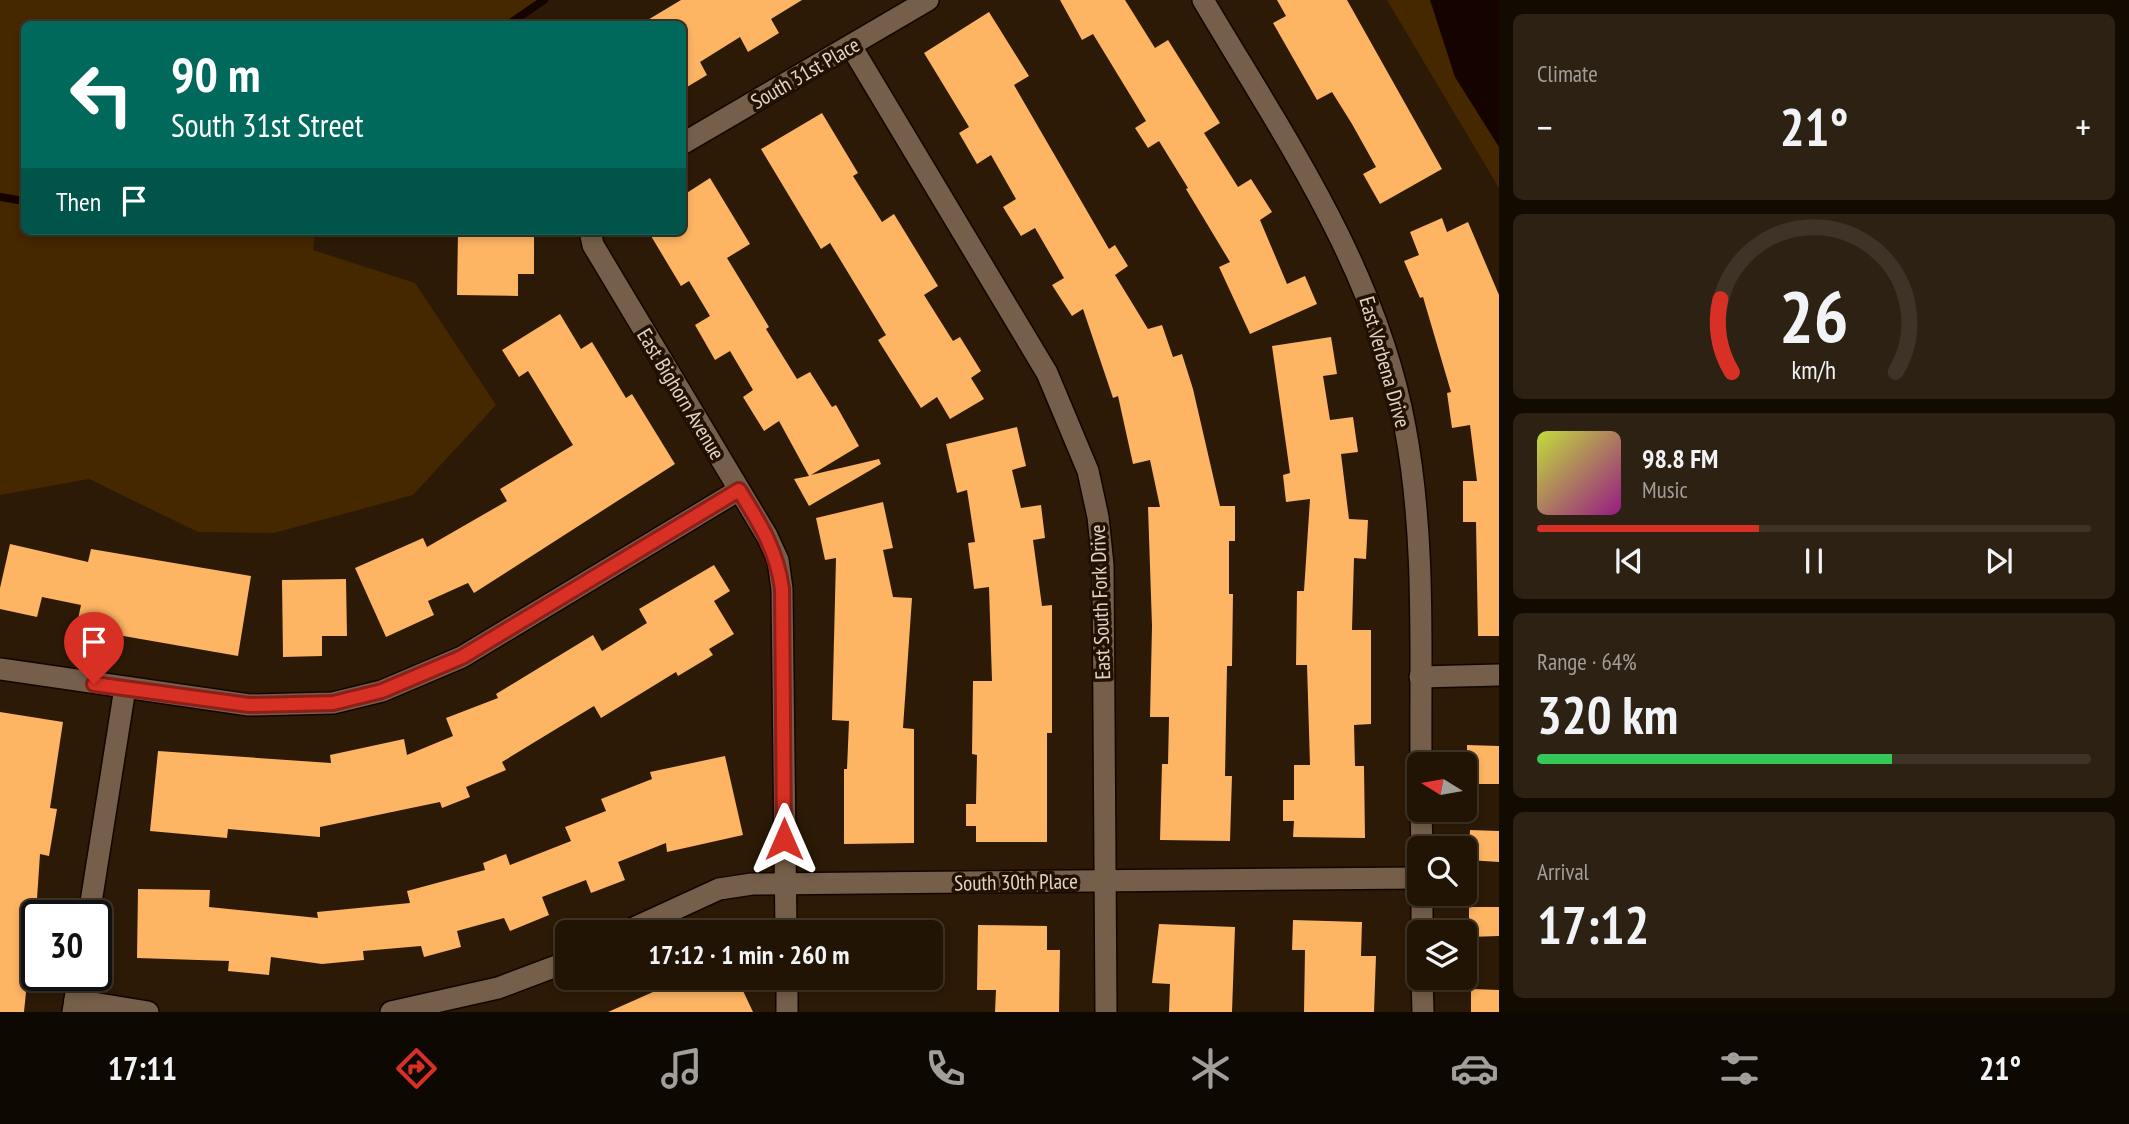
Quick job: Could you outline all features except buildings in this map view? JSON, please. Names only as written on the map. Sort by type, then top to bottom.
[{"type":"street","name":"South 31st Place","points":[[686,142],[928,0]]},
{"type":"street","name":"East Verbena Drive","points":[[1203,0],[1340,232],[1369,300],[1384,348],[1405,426],[1418,527],[1421,752]]},
{"type":"street","name":"East South Fork Drive","points":[[851,46],[1030,342],[1070,423],[1088,471],[1098,517],[1102,565],[1106,1012]]},
{"type":"street","name":"East Bighorn Avenue","points":[[591,235],[593,245],[767,536],[778,561],[782,589],[786,920]]},
{"type":"street","points":[[0,668],[249,705],[333,703],[382,691],[462,657],[739,490]]},
{"type":"street","points":[[1420,677],[1499,675]]},
{"type":"street","points":[[91,900],[125,688]]},
{"type":"street","name":"South 30th Place","points":[[651,920],[719,888],[785,884],[1407,878]]},
{"type":"street","points":[[391,1012],[498,988],[555,967]]},
{"type":"street","points":[[787,990],[787,1012]]},
{"type":"street","points":[[1422,990],[1423,1012]]},
{"type":"street","points":[[74,1006],[148,1012]]},
{"type":"shaded area","points":[[0,0],[549,0],[518,21],[21,21],[21,235],[315,235],[313,250],[415,283],[496,405],[413,495],[274,533],[198,532],[89,479],[0,495]]},
{"type":"shaded area","points":[[1387,0],[1499,0],[1499,188]]},
{"type":"shaded area","points":[[1430,0],[1499,0],[1499,147],[1455,77]]},
{"type":"waterway","points":[[513,21],[544,0]]},
{"type":"waterway","points":[[0,197],[21,200]]},
{"type":"route","points":[[94,684],[249,705],[333,703],[382,691],[416,679],[462,657],[739,490],[767,536],[778,561],[782,589],[784,839]]}]
